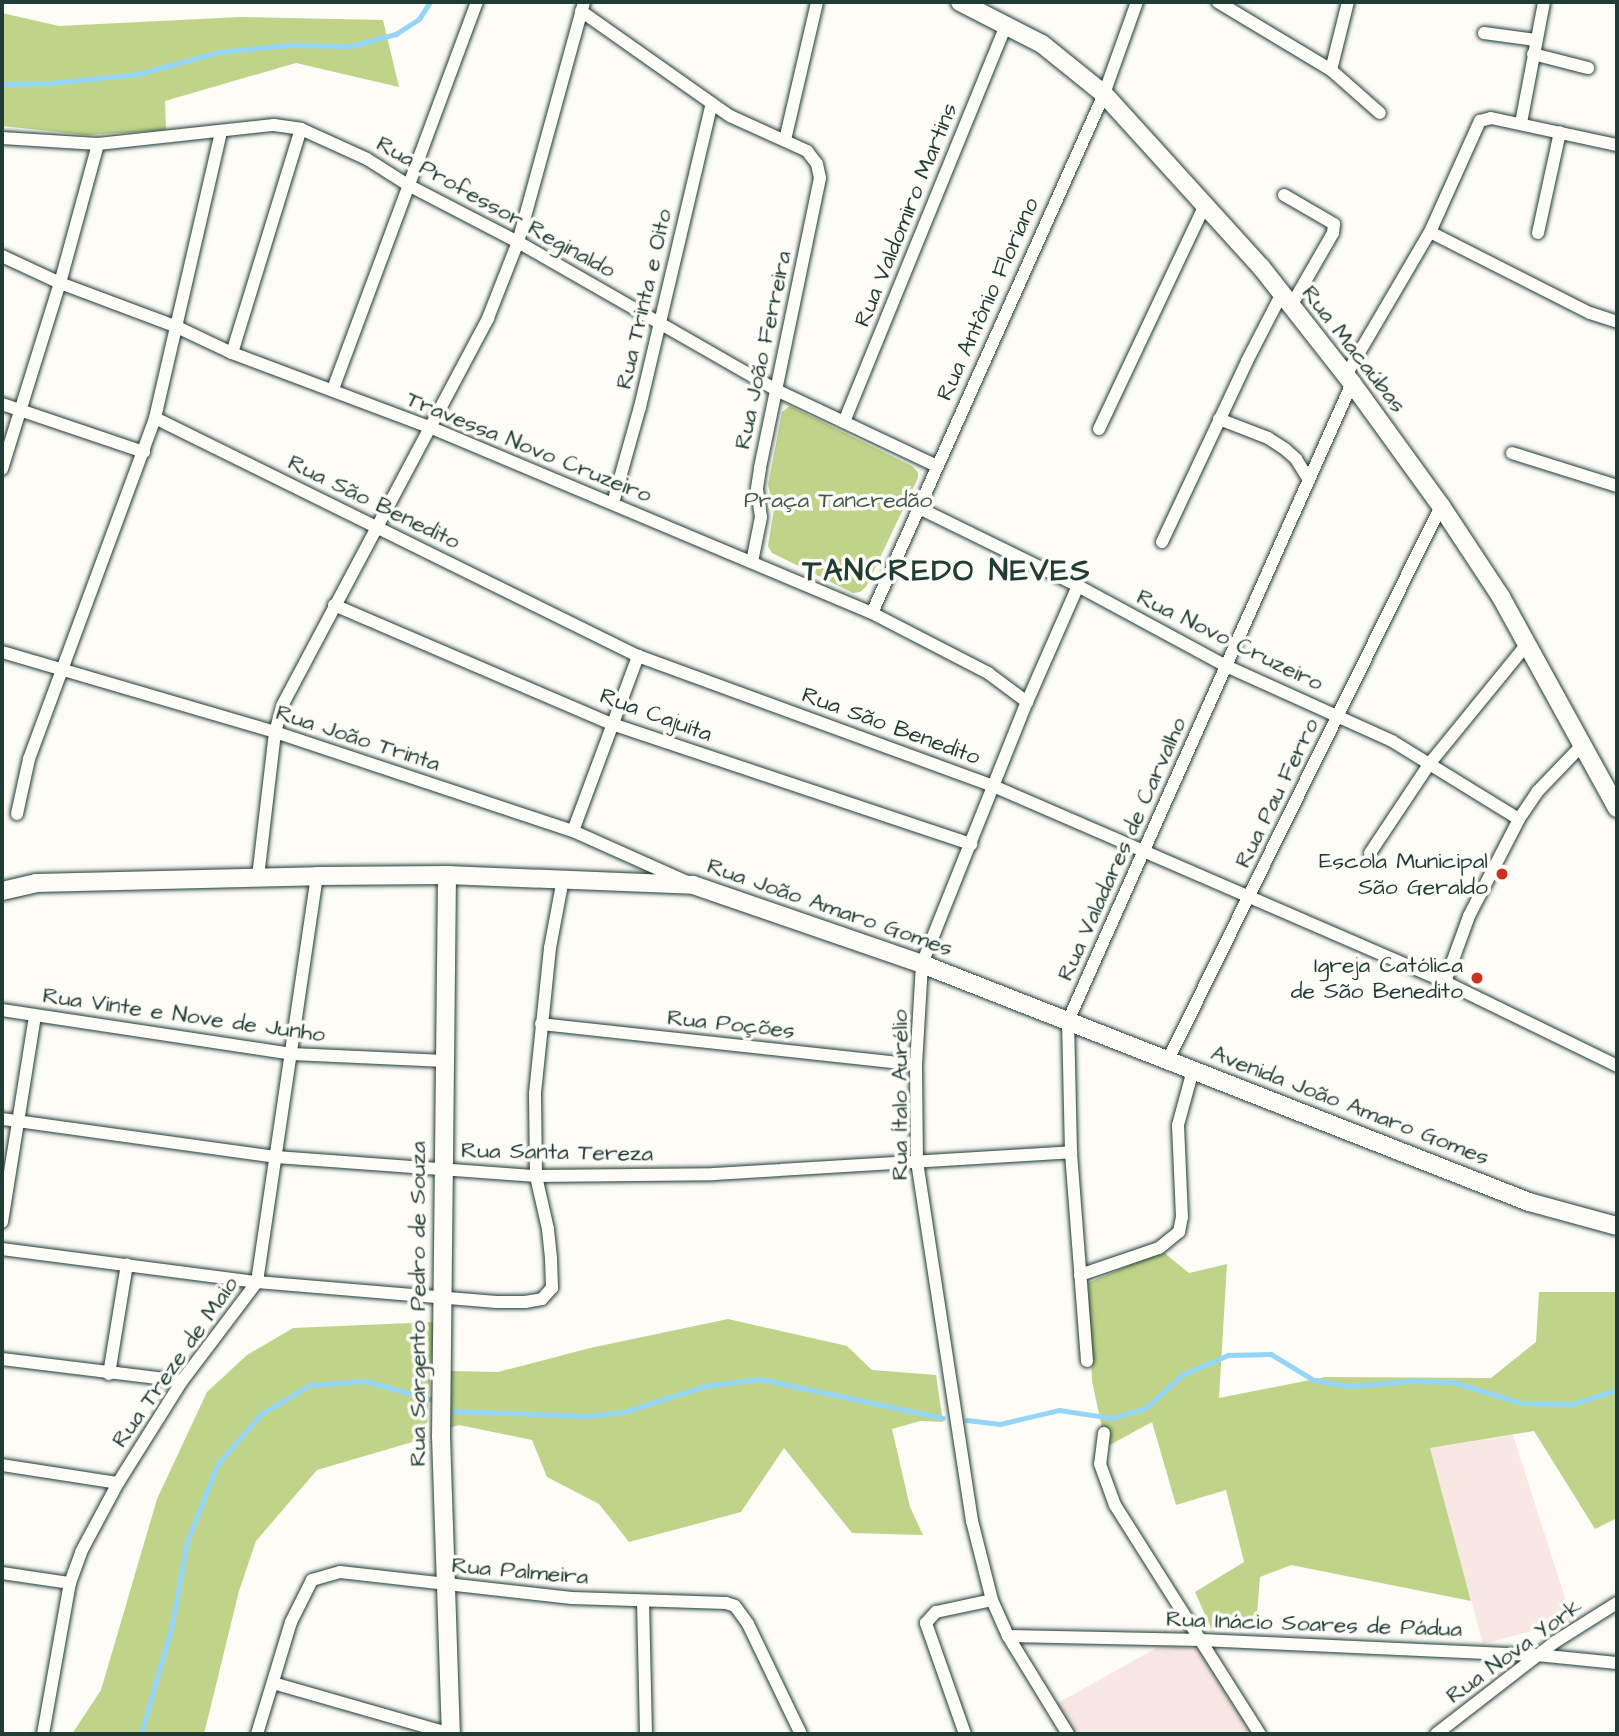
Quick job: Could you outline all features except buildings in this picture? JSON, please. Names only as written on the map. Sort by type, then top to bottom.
[{"type":"street","points":[[333,389],[477,2]]},
{"type":"street","points":[[258,877],[275,732],[284,704],[488,318],[518,243],[582,7],[730,116],[785,141],[817,2]]},
{"type":"street","name":"Rua Macaúbas","points":[[960,2],[1007,23],[1042,44],[1104,94],[1206,204],[1286,301],[1349,379],[1441,506],[1528,643],[1617,808]]},
{"type":"street","name":"Rua Antônio Floriano","points":[[872,613],[935,465],[1104,94],[1137,2]]},
{"type":"street","points":[[1217,2],[1331,70],[1380,113]]},
{"type":"street","points":[[1331,70],[1348,2]]},
{"type":"street","points":[[1544,2],[1521,123],[1617,145]]},
{"type":"street","name":"Rua Valdomiro Martins","points":[[844,422],[1007,23]]},
{"type":"street","points":[[1484,33],[1536,40]]},
{"type":"street","points":[[1534,54],[1588,68]]},
{"type":"street","name":"Rua Trinta e Oito","points":[[613,503],[640,407],[712,103]]},
{"type":"street","name":"Rua Valadares de Carvalho","points":[[1087,1361],[1071,1152],[1068,1021],[1309,480],[1349,379],[1430,232],[1476,124],[1491,118],[1521,123]]},
{"type":"street","name":"Rua Professor Reginaldo","points":[[2,138],[98,144],[274,125],[301,129],[367,159],[408,185],[518,243],[776,390],[935,465]]},
{"type":"street","points":[[232,353],[301,129]]},
{"type":"street","points":[[17,814],[29,758],[155,418],[221,132]]},
{"type":"street","points":[[1538,233],[1560,132]]},
{"type":"street","name":"Rua João Ferreira","points":[[752,562],[761,517],[757,489],[760,469],[820,178],[817,164],[807,150],[785,141]]},
{"type":"street","points":[[2,469],[61,283],[98,144]]},
{"type":"street","points":[[1162,542],[1219,419],[1286,301],[1333,233],[1334,224],[1284,195]]},
{"type":"street","points":[[1099,429],[1206,204]]},
{"type":"street","points":[[1430,232],[1590,313],[1617,321]]},
{"type":"street","name":"Travessa Novo Cruzeiro","points":[[2,256],[61,283],[177,327],[232,353],[432,428],[872,613],[988,673],[1027,702]]},
{"type":"street","points":[[2,404],[144,452]]},
{"type":"street","name":"Rua São Benedito","points":[[155,418],[638,656],[993,786],[1445,982],[1617,1066]]},
{"type":"street","points":[[1219,419],[1268,438],[1285,449],[1296,459],[1309,480]]},
{"type":"street","points":[[1512,453],[1617,486]]},
{"type":"street","name":"Rua Pau Ferro","points":[[1168,1060],[1441,506]]},
{"type":"street","name":"Rua Novo Cruzeiro","points":[[917,507],[1077,586],[1226,666],[1338,716],[1430,763],[1519,819]]},
{"type":"street","name":"Rua Ítalo Aurélio","points":[[1068,1734],[1008,1636],[992,1600],[972,1521],[917,1163],[916,1065],[922,964],[1027,702],[1077,586]]},
{"type":"street","name":"Rua Cajuíta","points":[[334,605],[612,724],[971,844]]},
{"type":"street","points":[[1370,853],[1430,763],[1528,643]]},
{"type":"street","name":"Rua João Trinta","points":[[2,652],[275,732],[573,831],[693,885]]},
{"type":"street","points":[[573,831],[638,656]]},
{"type":"street","points":[[1445,982],[1469,916],[1519,819],[1538,791],[1583,744]]},
{"type":"street","name":"Rua João Amaro Gomes","points":[[317,876],[447,875],[693,885],[922,964],[1068,1021]]},
{"type":"street","name":"Rua Sargento Pedro de Souza","points":[[447,875],[441,1436],[451,1734]]},
{"type":"street","points":[[2,891],[36,883],[317,876]]},
{"type":"street","name":"Rua Treze de Maio","points":[[43,1734],[70,1583],[81,1552],[118,1483],[182,1381],[257,1282],[317,876]]},
{"type":"street","points":[[2,1249],[257,1282],[525,1303],[547,1295],[552,1288],[548,1229],[536,1175],[535,1093],[541,1024],[563,880]]},
{"type":"street","name":"Rua Vinte e Nove de Junho","points":[[2,1010],[292,1054],[445,1062]]},
{"type":"street","points":[[2,1222],[35,1016]]},
{"type":"street","name":"Avenida João Amaro Gomes","points":[[1068,1021],[1529,1202],[1617,1226]]},
{"type":"street","name":"Rua Poções","points":[[541,1024],[916,1065]]},
{"type":"street","points":[[1080,1275],[1159,1248],[1179,1233],[1182,1217],[1178,1125],[1193,1070]]},
{"type":"street","name":"Rua Santa Tereza","points":[[2,1119],[276,1157],[536,1175],[714,1174],[1071,1152]]},
{"type":"street","points":[[109,1374],[127,1264]]},
{"type":"street","points":[[2,1359],[182,1381]]},
{"type":"street","points":[[1104,1433],[1100,1464],[1115,1505],[1260,1734]]},
{"type":"street","points":[[2,1465],[118,1483]]},
{"type":"street","name":"Rua Palmeira","points":[[273,1683],[291,1622],[312,1580],[340,1572],[445,1586],[643,1601],[726,1602],[735,1606],[748,1624],[801,1734]]},
{"type":"street","points":[[2,1573],[70,1583]]},
{"type":"street","points":[[965,1734],[926,1627],[930,1615],[992,1600]]},
{"type":"street","points":[[643,1601],[646,1734]]},
{"type":"street","name":"Rua Nova York","points":[[1436,1734],[1537,1655],[1616,1605]]},
{"type":"street","name":"Rua Inácio Soares de Pádua","points":[[1008,1636],[1201,1640],[1537,1655],[1617,1663]]},
{"type":"street","points":[[257,1734],[273,1683],[451,1734]]},
{"type":"shaded area","points":[[1513,1435],[1572,1620],[1483,1644],[1430,1448]]},
{"type":"shaded area","points":[[1160,1646],[1201,1649],[1254,1734],[1063,1734],[1047,1709]]},
{"type":"green space","points":[[2,13],[59,26],[240,17],[383,20],[399,87],[296,63],[165,101],[166,130],[86,135],[2,126]]},
{"type":"green space","name":"Praça Tancredão","points":[[790,406],[912,466],[918,472],[918,478],[866,587],[860,592],[853,593],[772,553],[768,546],[774,509],[768,485],[782,412]]},
{"type":"green space","points":[[1162,1251],[1189,1273],[1227,1264],[1219,1398],[1325,1377],[1491,1378],[1536,1342],[1539,1292],[1617,1292],[1617,1518],[1595,1529],[1534,1431],[1430,1448],[1471,1601],[1291,1565],[1260,1577],[1256,1627],[1211,1628],[1195,1592],[1244,1562],[1226,1490],[1176,1505],[1152,1422],[1106,1447],[1092,1381],[1088,1283]]},
{"type":"green space","points":[[728,1319],[847,1346],[872,1370],[936,1375],[943,1422],[920,1421],[892,1429],[910,1507],[923,1535],[852,1533],[784,1448],[741,1512],[629,1542],[599,1504],[547,1477],[532,1440],[459,1425],[449,1428],[449,1371],[498,1372],[590,1348]]},
{"type":"green space","points":[[434,1322],[426,1438],[317,1470],[256,1541],[239,1591],[204,1734],[72,1734],[101,1690],[157,1499],[207,1392],[247,1355],[293,1328]]},
{"type":"waterway","points":[[2,84],[51,83],[138,74],[219,52],[288,45],[351,46],[396,34],[419,19],[430,2]]},
{"type":"waterway","points":[[967,1420],[1000,1424],[1059,1410],[1112,1418],[1146,1408],[1182,1375],[1228,1355],[1271,1354],[1314,1380],[1349,1386],[1411,1381],[1453,1382],[1522,1403],[1573,1404],[1617,1390]]},
{"type":"waterway","points":[[454,1411],[586,1416],[624,1412],[705,1386],[760,1379],[943,1418]]},
{"type":"waterway","points":[[141,1734],[171,1629],[187,1542],[217,1465],[261,1414],[310,1385],[366,1381],[429,1399]]},
{"type":"place","name":"Escola Municipal São Geraldo","points":[[1502,874]]},
{"type":"place","name":"Igreja Católica de São Benedito","points":[[1477,978]]},
{"type":"district","name":"TANCREDO NEVES","points":[[947,571]]}]
